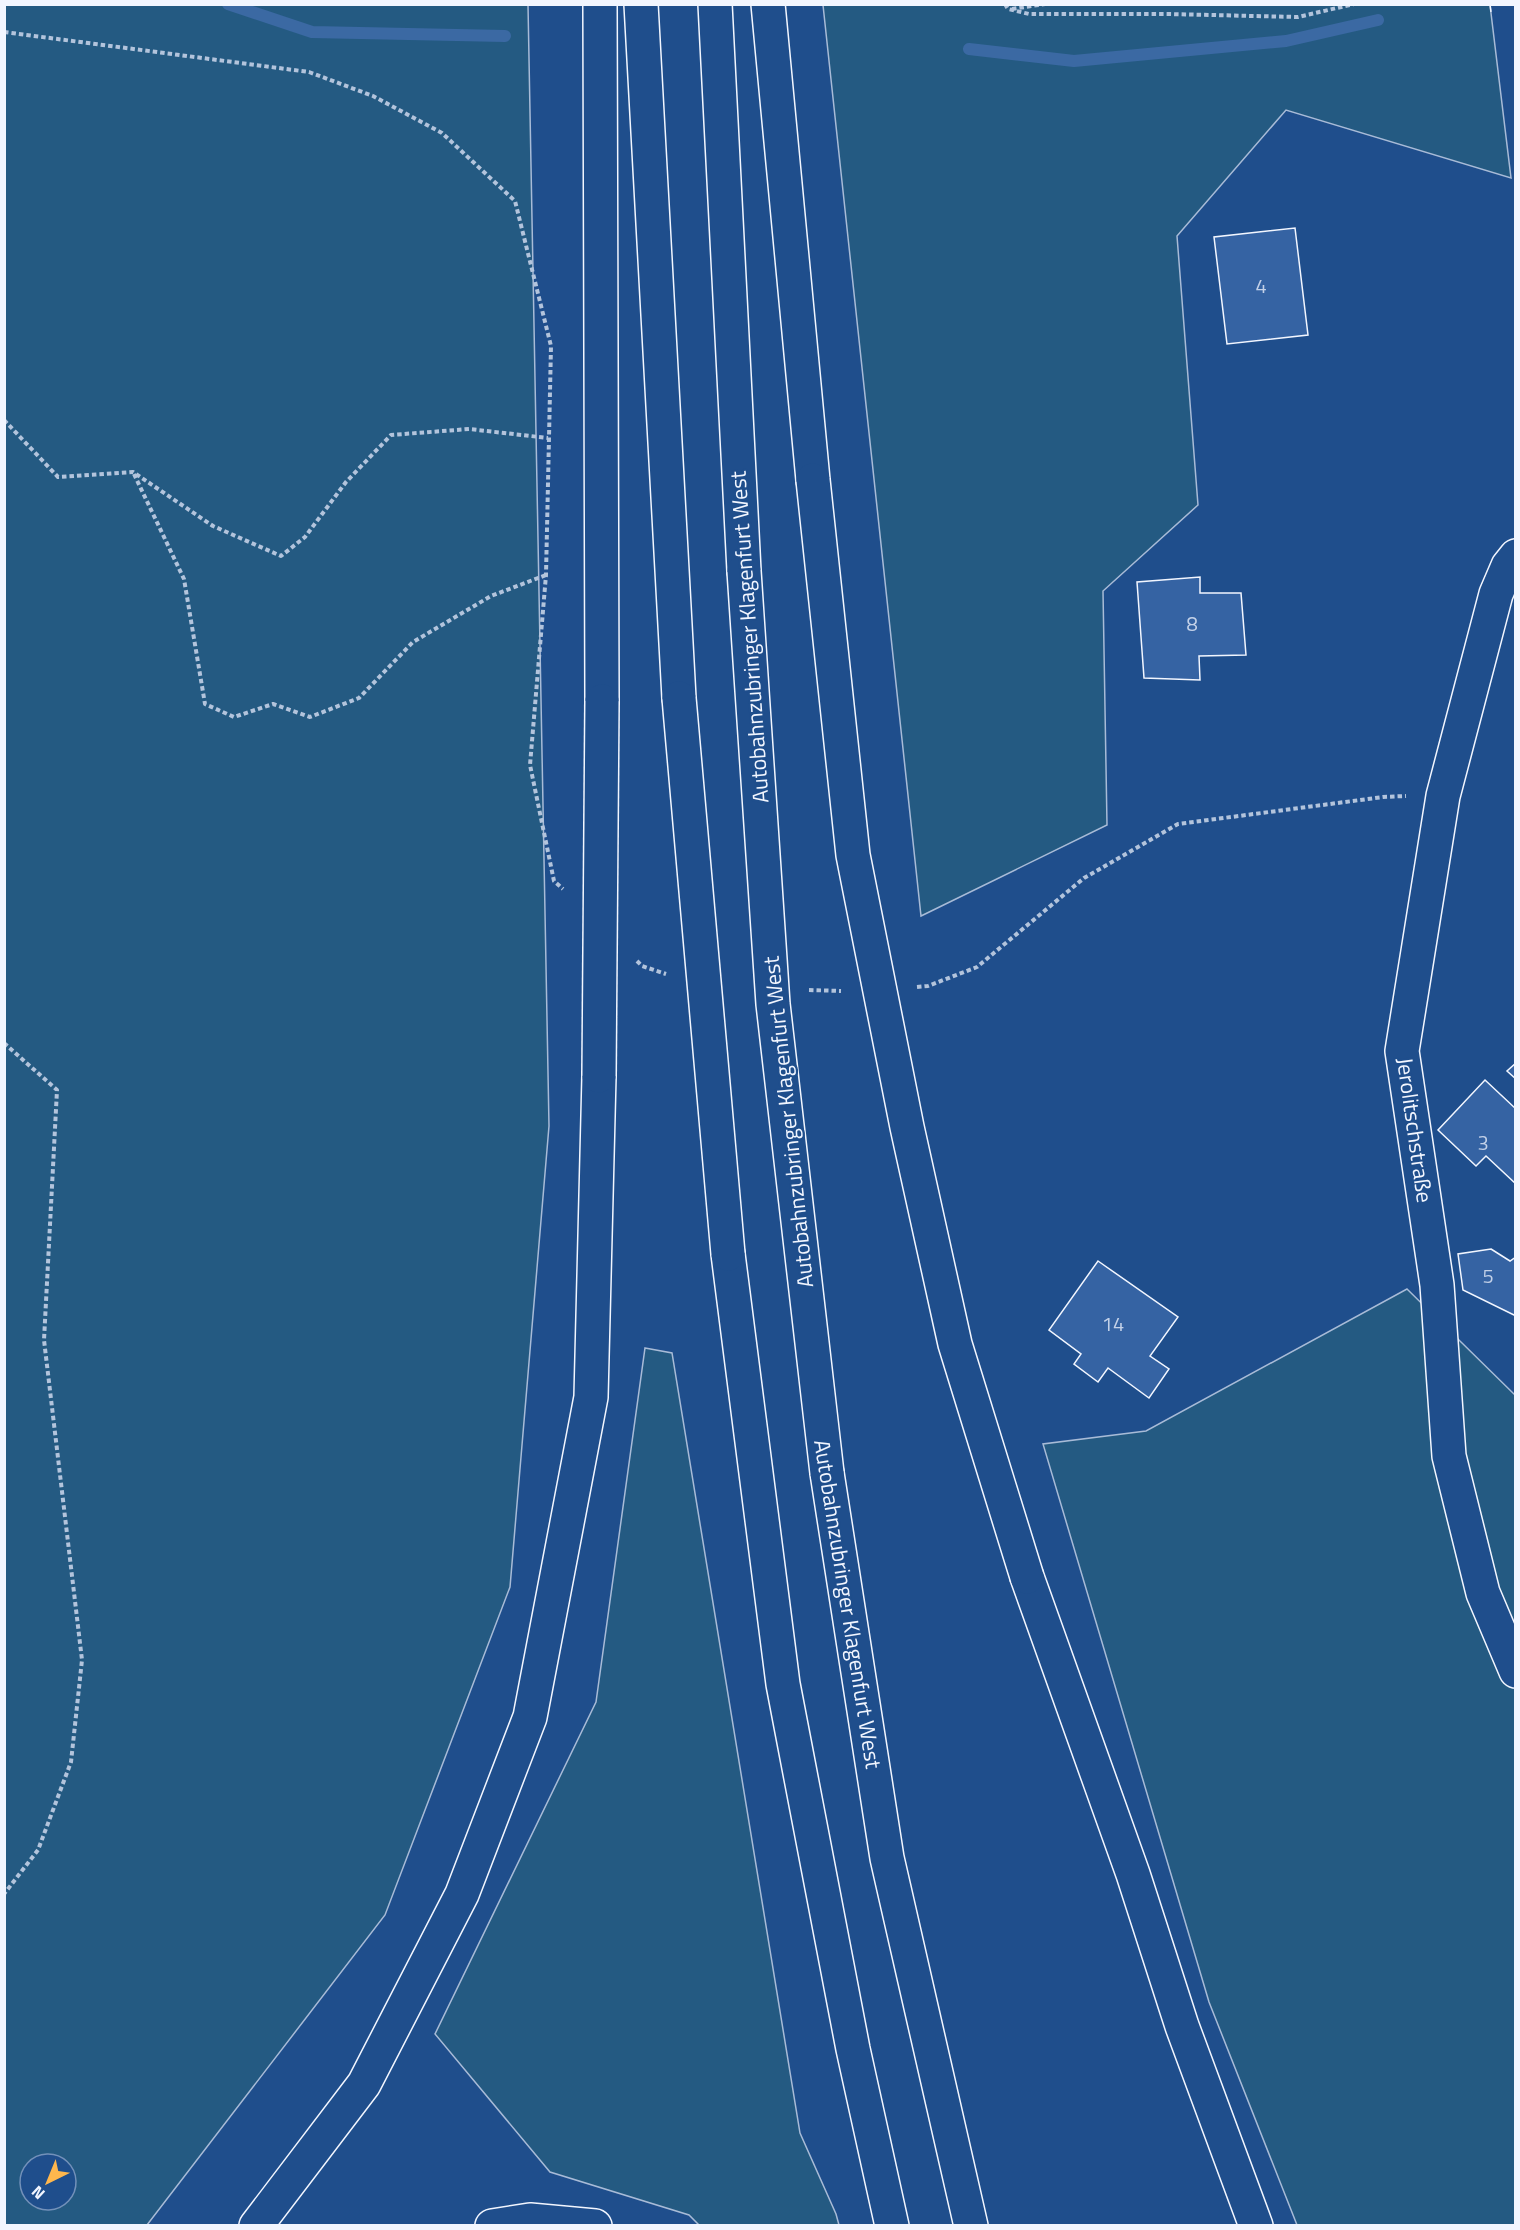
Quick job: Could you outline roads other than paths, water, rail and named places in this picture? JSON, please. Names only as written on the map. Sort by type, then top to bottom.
[{"type":"main road","points":[[256,2226],[364,2084],[462,1894],[530,1717],[591,1397],[599,1076],[602,701],[600,4]]},
{"type":"main road","points":[[641,4],[679,698],[728,1254],[783,1684],[853,2049],[892,2226]]},
{"type":"main road","name":"Autobahnzubringer Klagenfurt West","points":[[715,4],[744,571],[773,1004],[827,1473],[887,1858],[971,2226]]},
{"type":"main road","points":[[768,4],[813,480],[855,866],[907,1127],[954,1344],[1027,1576],[1133,1874],[1182,2026],[1256,2226]]},
{"type":"main road","name":"Jerolitschstraße","points":[[1515,556],[1496,594],[1443,796],[1402,1051],[1437,1285],[1449,1456],[1483,1593],[1515,1671]]},
{"type":"main road","points":[[492,2226],[530,2220],[594,2226]]},
{"type":"waterway","points":[[228,4],[312,32],[505,36]]},
{"type":"waterway","points":[[969,49],[1074,61],[1286,41],[1378,20]]}]
